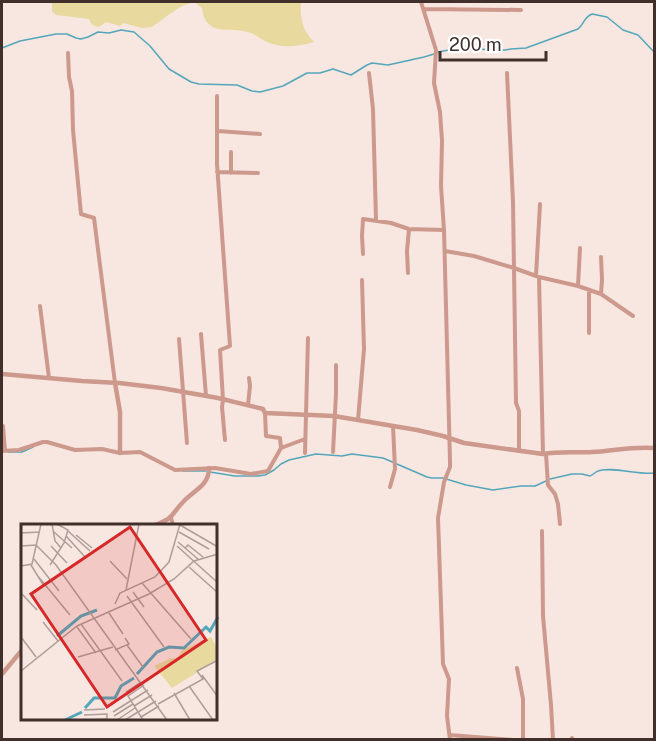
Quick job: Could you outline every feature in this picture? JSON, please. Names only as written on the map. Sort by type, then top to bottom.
[{"type":"street","points":[[421,2],[436,50],[434,83],[440,112],[442,141],[441,186],[445,250],[450,467],[444,482],[438,519],[443,664],[449,679],[447,716],[450,737],[513,740]]},
{"type":"street","points":[[424,9],[521,10]]},
{"type":"street","points":[[68,52],[81,214],[94,218],[120,412],[120,453]]},
{"type":"street","points":[[369,73],[373,109],[376,220]]},
{"type":"street","points":[[507,73],[519,451]]},
{"type":"street","points":[[217,96],[217,172],[230,346],[220,349],[225,440]]},
{"type":"street","points":[[218,131],[260,134]]},
{"type":"street","points":[[231,152],[231,173]]},
{"type":"street","points":[[217,172],[258,173]]},
{"type":"street","points":[[540,204],[537,276],[544,454],[548,484],[555,494],[560,524]]},
{"type":"street","points":[[363,254],[362,219],[391,223],[409,229],[444,230]]},
{"type":"street","points":[[408,273],[406,251],[409,229]]},
{"type":"street","points":[[578,286],[580,248]]},
{"type":"street","points":[[445,250],[474,256],[601,294],[633,316]]},
{"type":"street","points":[[601,257],[601,294]]},
{"type":"street","points":[[358,420],[364,349],[362,280]]},
{"type":"street","points":[[589,290],[589,333]]},
{"type":"street","points":[[40,306],[49,378]]},
{"type":"street","points":[[201,334],[206,396]]},
{"type":"street","points":[[305,453],[308,338]]},
{"type":"street","points":[[179,339],[187,443]]},
{"type":"street","points":[[333,452],[336,365]]},
{"type":"street","points":[[2,374],[161,388],[248,405],[263,409],[266,436],[280,438],[281,448]]},
{"type":"street","points":[[248,405],[249,378]]},
{"type":"street","points":[[265,413],[334,416],[432,433],[464,444],[544,454],[587,453],[638,447],[654,448]]},
{"type":"street","points":[[3,426],[3,451],[24,449],[43,442],[68,449],[102,449],[120,453],[140,452],[175,470],[215,468],[241,474],[264,473],[271,467],[281,448],[305,439]]},
{"type":"street","points":[[390,487],[395,469],[393,426]]},
{"type":"street","points":[[157,524],[171,518],[184,500],[202,486],[209,475],[209,468]]},
{"type":"street","points":[[171,518],[173,524]]},
{"type":"street","points":[[542,531],[543,616],[553,740]]},
{"type":"street","points":[[2,674],[21,651]]},
{"type":"street","points":[[517,668],[523,699],[523,740]]},
{"type":"shaded area","points":[[52,2],[194,2],[182,6],[152,27],[142,28],[123,23],[120,26],[106,22],[99,27],[92,25],[89,19],[56,15],[52,11]]},
{"type":"shaded area","points":[[194,2],[301,2],[303,24],[314,42],[282,46],[269,43],[251,33],[214,27],[208,24],[202,8]]},
{"type":"waterway","points":[[438,52],[465,47],[497,51],[526,48],[578,29],[592,14],[607,17],[623,30],[638,35],[654,52]]},
{"type":"waterway","points":[[2,48],[20,41],[56,34],[67,34],[81,39],[98,32],[109,33],[121,30],[134,32],[150,46],[169,69],[191,82],[237,85],[260,92],[283,86],[307,73],[320,73],[333,69],[351,75],[372,63],[388,65],[434,54]]},
{"type":"waterway","points":[[8,452],[22,452],[33,447]]},
{"type":"waterway","points":[[210,472],[235,476],[258,476],[265,475],[289,460],[316,454],[342,456],[352,454],[383,458],[427,477],[443,478],[493,490],[535,486],[546,481]]},
{"type":"waterway","points":[[550,479],[572,474],[590,476],[603,470],[654,473]]},
{"type":"waterway","points":[[183,471],[206,471]]}]
